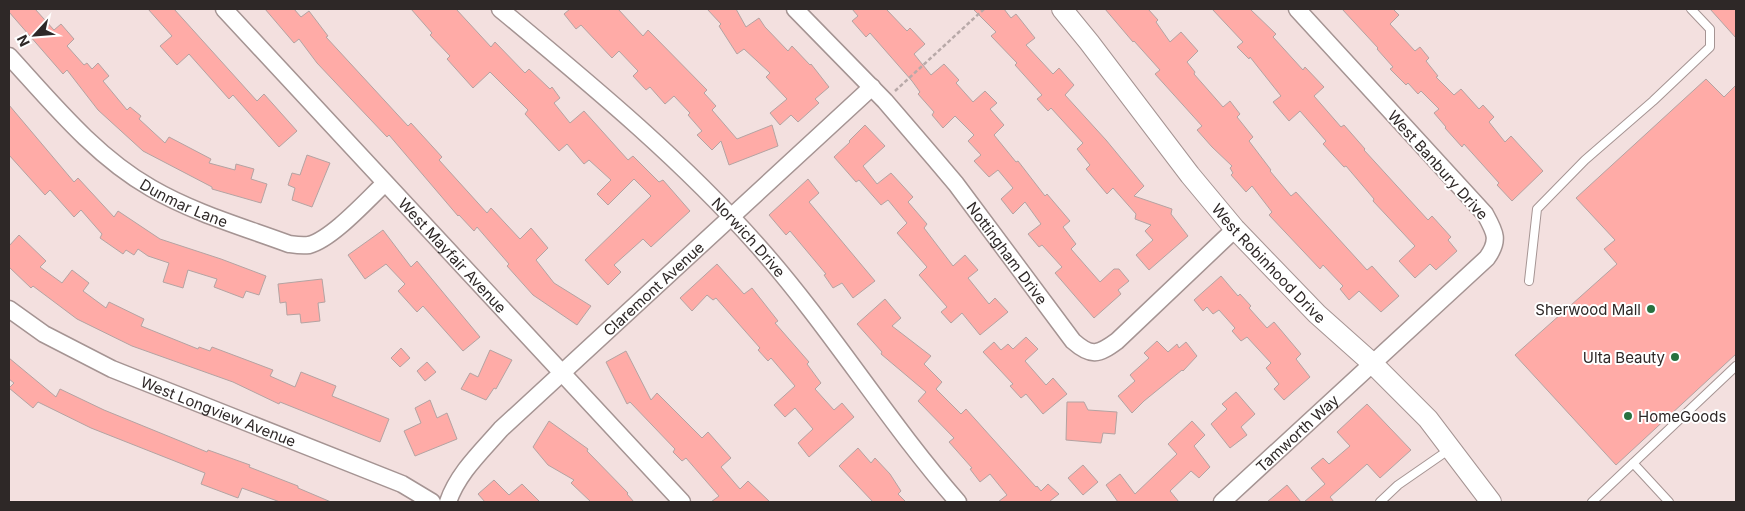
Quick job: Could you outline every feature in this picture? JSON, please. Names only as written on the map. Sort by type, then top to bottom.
[{"type":"street","name":"West Mayfair Avenue","points":[[224,9],[682,502]]},
{"type":"street","name":"Norwich Drive","points":[[500,9],[612,103],[732,217],[834,339],[938,479],[958,502]]},
{"type":"street","name":"Nottingham Drive","points":[[795,9],[885,101],[956,184],[1073,341],[1084,350],[1094,353],[1106,349],[1117,341],[1235,229]]},
{"type":"street","name":"West Robinhood Drive","points":[[1062,9],[1190,175],[1235,229],[1317,314],[1372,363],[1428,419],[1491,502]]},
{"type":"street","name":"West Banbury Drive","points":[[1297,9],[1484,214],[1494,229],[1496,238],[1494,248],[1487,258],[1372,363]]},
{"type":"street","name":"Dunmar Lane","points":[[9,56],[104,154],[150,188],[188,207],[289,244],[300,246],[319,241],[342,223],[385,183]]},
{"type":"street","name":"Claremont Avenue","points":[[448,502],[453,489],[464,472],[501,429],[872,87]]},
{"type":"street","name":"West Longview Avenue","points":[[9,309],[44,334],[98,363],[402,484],[432,502]]},
{"type":"street","name":"Tamworth Way","points":[[1222,502],[1372,363]]},
{"type":"lane","points":[[1529,281],[1536,209],[1585,160],[1710,47],[1710,29],[1691,9]]},
{"type":"lane","points":[[1592,502],[1736,366]]},
{"type":"lane","points":[[1380,502],[1398,485],[1451,448]]},
{"type":"lane","points":[[1633,463],[1669,502]]},
{"type":"path","points":[[885,101],[984,9]]},
{"type":"building","points":[[9,9],[35,9],[54,30],[61,24],[74,39],[67,46],[84,65],[87,63],[92,69],[98,63],[109,76],[103,81],[127,110],[130,107],[141,116],[139,119],[165,143],[169,137],[211,159],[209,163],[235,170],[236,164],[254,169],[251,179],[267,184],[261,203],[212,189],[212,187],[143,151],[98,110],[67,70],[63,74],[9,12]]},
{"type":"building","points":[[148,9],[174,9],[257,101],[264,94],[297,131],[279,147],[233,95],[229,99],[189,54],[177,65],[160,46],[172,36]]},
{"type":"building","points":[[265,9],[294,9],[301,17],[309,11],[328,36],[326,37],[408,126],[411,123],[442,157],[439,160],[487,213],[491,208],[520,239],[531,228],[548,248],[536,260],[554,283],[591,306],[577,325],[533,295],[507,266],[509,264],[477,227],[474,231],[458,216],[389,135],[387,137],[317,63],[299,39],[294,43]]},
{"type":"building","points":[[411,9],[456,9],[491,47],[495,42],[525,73],[529,69],[550,89],[552,87],[560,98],[554,103],[570,123],[584,111],[628,160],[633,156],[659,182],[663,180],[690,211],[651,247],[643,239],[614,265],[621,272],[608,285],[585,260],[651,196],[634,179],[608,205],[597,194],[611,180],[589,160],[584,164],[567,144],[559,151],[525,114],[528,110],[490,72],[473,88],[447,59],[450,56],[430,35],[432,33]]},
{"type":"building","points":[[570,9],[618,9],[643,36],[648,30],[707,90],[704,93],[716,106],[712,110],[737,139],[772,125],[778,146],[729,165],[721,141],[712,150],[697,135],[702,131],[688,115],[690,113],[674,96],[665,104],[650,87],[646,90],[633,76],[638,71],[619,51],[612,58],[581,25],[576,29],[564,14]]},
{"type":"building","points":[[707,9],[736,9],[746,27],[759,18],[788,51],[792,46],[811,64],[829,87],[815,99],[819,103],[798,122],[791,115],[780,125],[770,113],[787,99],[766,77],[770,73],[744,49],[737,54],[719,26],[721,24]]},
{"type":"building","points":[[852,9],[886,9],[907,31],[910,28],[925,44],[914,54],[931,75],[944,64],[959,80],[956,83],[973,102],[985,91],[997,103],[990,109],[1004,125],[994,135],[1016,162],[1018,161],[1045,196],[1047,194],[1070,221],[1063,227],[1076,244],[1071,249],[1100,282],[1114,269],[1119,269],[1129,281],[1118,290],[1121,294],[1094,318],[1055,273],[1062,267],[1042,245],[1039,247],[1028,234],[1041,224],[1025,202],[1013,214],[1001,199],[1013,188],[998,170],[989,177],[974,161],[981,155],[968,141],[974,135],[955,116],[943,128],[932,115],[934,112],[918,94],[920,92],[912,81],[870,33],[866,37],[852,21],[858,16]]},
{"type":"building","points":[[973,9],[1004,9],[1011,18],[1016,14],[1035,38],[1026,45],[1053,74],[1059,68],[1074,85],[1065,95],[1144,186],[1134,196],[1172,209],[1171,214],[1188,236],[1149,270],[1136,255],[1153,240],[1145,231],[1151,225],[1135,219],[1136,214],[1113,188],[1107,194],[1086,169],[1090,165],[1077,149],[1083,143],[1051,108],[1048,111],[1037,99],[1042,95],[1015,65],[1017,63],[991,36],[996,32]]},
{"type":"building","points":[[1105,9],[1148,9],[1158,20],[1156,22],[1170,42],[1181,32],[1198,51],[1187,62],[1195,72],[1194,74],[1223,107],[1230,101],[1240,114],[1237,117],[1253,137],[1249,141],[1270,171],[1291,196],[1296,192],[1367,270],[1372,266],[1399,296],[1381,312],[1359,291],[1349,300],[1340,289],[1343,286],[1323,265],[1320,269],[1269,215],[1272,212],[1252,186],[1246,192],[1231,175],[1233,173],[1230,168],[1232,166],[1197,130],[1202,126],[1155,74],[1160,70]]},
{"type":"building","points":[[1212,9],[1250,9],[1276,34],[1273,37],[1303,70],[1305,67],[1324,87],[1314,96],[1341,127],[1344,125],[1364,150],[1428,220],[1432,216],[1451,237],[1448,240],[1457,251],[1436,270],[1430,264],[1415,278],[1399,261],[1415,246],[1373,201],[1374,199],[1346,166],[1344,167],[1323,144],[1326,141],[1300,111],[1289,121],[1273,102],[1281,96],[1250,57],[1249,59],[1237,47],[1243,42]]},
{"type":"building","points":[[1342,9],[1393,9],[1399,15],[1390,24],[1415,51],[1420,47],[1429,58],[1426,61],[1438,76],[1436,77],[1454,95],[1461,89],[1479,109],[1483,105],[1494,117],[1489,122],[1505,142],[1511,136],[1543,171],[1512,201],[1497,185],[1499,183],[1464,144],[1462,147],[1445,128],[1434,113],[1439,109],[1421,91],[1418,94],[1408,83],[1406,85],[1390,69],[1393,67],[1378,48]]},
{"type":"building","points":[[1710,9],[1736,9],[1736,38]]},
{"type":"building","name":"Sherwood Mall","points":[[1706,79],[1724,97],[1736,85],[1736,354],[1616,465],[1515,355],[1617,264],[1604,249],[1615,240],[1576,198]]},
{"type":"building","points":[[9,105],[74,182],[78,178],[114,217],[118,211],[160,239],[266,276],[259,295],[246,291],[243,298],[214,287],[217,279],[188,270],[183,288],[163,282],[169,263],[148,256],[138,249],[134,255],[126,250],[123,254],[100,238],[102,234],[81,210],[74,217],[50,190],[45,195],[9,155]]},
{"type":"building","points":[[865,125],[885,146],[863,166],[877,184],[891,173],[913,197],[908,202],[927,224],[924,228],[953,266],[965,255],[978,270],[968,278],[989,304],[995,298],[1008,312],[980,335],[962,313],[951,323],[941,312],[947,307],[919,275],[927,267],[897,233],[907,223],[888,200],[881,205],[859,180],[856,182],[834,157]]},
{"type":"building","points":[[307,155],[330,163],[312,207],[292,200],[295,188],[288,185],[292,173],[300,175]]},
{"type":"building","points":[[808,179],[819,193],[809,202],[875,281],[853,298],[842,283],[833,288],[824,275],[826,274],[790,231],[786,235],[769,215]]},
{"type":"building","points":[[383,230],[411,267],[417,261],[480,337],[463,351],[423,306],[417,312],[398,291],[405,284],[386,264],[365,279],[348,255]]},
{"type":"building","points":[[19,235],[46,261],[40,267],[62,283],[72,270],[89,283],[83,291],[106,308],[109,302],[144,319],[141,326],[198,349],[199,347],[210,351],[212,347],[273,370],[270,376],[295,387],[301,372],[336,386],[332,396],[389,419],[380,442],[280,402],[279,404],[233,382],[132,346],[77,319],[33,286],[31,288],[9,267],[9,246]]},
{"type":"building","points":[[717,264],[744,294],[752,288],[778,321],[775,323],[809,362],[807,364],[821,383],[815,389],[834,410],[842,403],[854,417],[809,457],[798,443],[813,429],[795,408],[785,417],[774,405],[795,386],[771,358],[768,361],[758,350],[760,348],[716,298],[713,300],[707,295],[692,311],[680,298]]},
{"type":"building","points":[[1221,276],[1238,296],[1240,294],[1251,306],[1249,308],[1267,328],[1274,322],[1301,354],[1296,359],[1310,377],[1284,400],[1274,389],[1279,384],[1266,368],[1271,363],[1247,337],[1241,341],[1232,331],[1235,328],[1219,310],[1213,314],[1207,307],[1203,311],[1194,300]]},
{"type":"building","points":[[322,279],[325,302],[318,303],[320,321],[301,323],[300,314],[287,315],[286,302],[280,303],[278,284]]},
{"type":"building","points":[[885,299],[901,318],[892,326],[931,356],[924,364],[942,382],[936,389],[961,414],[966,409],[1036,487],[1041,491],[1048,484],[1059,494],[1051,502],[998,502],[1007,495],[990,474],[980,482],[970,469],[972,468],[949,442],[954,438],[918,401],[926,392],[881,354],[882,352],[857,324]]},
{"type":"building","points":[[1026,337],[1038,349],[1025,361],[1046,385],[1053,378],[1067,394],[1043,414],[1026,394],[1021,398],[1010,386],[1013,384],[983,352],[994,342],[1001,350],[1008,344],[1013,349]]},
{"type":"building","points":[[1157,341],[1168,352],[1177,344],[1179,348],[1186,342],[1197,356],[1183,371],[1144,401],[1132,413],[1118,396],[1135,381],[1130,375],[1149,358],[1144,353]]},
{"type":"building","points":[[401,348],[410,358],[400,367],[391,358]]},
{"type":"building","points":[[490,350],[512,360],[496,389],[494,388],[486,400],[461,389],[470,373],[478,377]]},
{"type":"building","points":[[626,351],[651,400],[657,393],[702,438],[708,432],[731,458],[721,467],[740,489],[748,481],[770,502],[711,502],[719,496],[686,458],[682,461],[673,452],[675,449],[630,402],[627,404],[606,362]]},
{"type":"building","points":[[9,358],[56,397],[60,389],[104,410],[207,452],[208,450],[250,465],[249,467],[298,486],[298,488],[331,502],[280,502],[242,488],[238,498],[201,484],[205,473],[91,428],[38,402],[33,408],[9,388],[14,383],[9,379]]},
{"type":"building","points":[[427,362],[436,372],[425,381],[417,371]]},
{"type":"building","points":[[1236,392],[1255,414],[1241,427],[1247,435],[1230,448],[1211,424],[1227,409],[1222,404]]},
{"type":"building","points":[[430,400],[437,418],[447,413],[457,439],[415,456],[404,431],[421,423],[415,408]]},
{"type":"building","points":[[1067,402],[1084,402],[1088,410],[1117,412],[1115,434],[1103,433],[1101,443],[1066,440]]},
{"type":"building","points":[[1367,404],[1411,450],[1380,478],[1367,464],[1330,497],[1334,502],[1304,502],[1325,484],[1311,468],[1323,458],[1329,464],[1350,446],[1337,432]]},
{"type":"building","points":[[549,421],[588,449],[587,451],[628,493],[634,502],[591,502],[571,483],[574,480],[548,465],[533,447]]},
{"type":"building","points":[[1192,421],[1205,435],[1194,446],[1210,467],[1199,478],[1191,471],[1170,491],[1179,502],[1118,502],[1106,485],[1120,474],[1135,494],[1177,454],[1168,444]]},
{"type":"building","points":[[858,448],[871,463],[875,458],[890,474],[901,491],[898,494],[906,502],[873,502],[839,466]]},
{"type":"building","points":[[1083,465],[1098,482],[1083,495],[1068,478]]},
{"type":"building","points":[[494,480],[509,495],[522,484],[540,502],[485,502],[478,494]]},
{"type":"building","points":[[1287,485],[1301,502],[1267,502]]},
{"type":"place","name":"Sherwood Mall","points":[[1651,309]]},
{"type":"place","name":"Ulta Beauty","points":[[1675,357]]},
{"type":"place","name":"HomeGoods","points":[[1628,416]]}]
